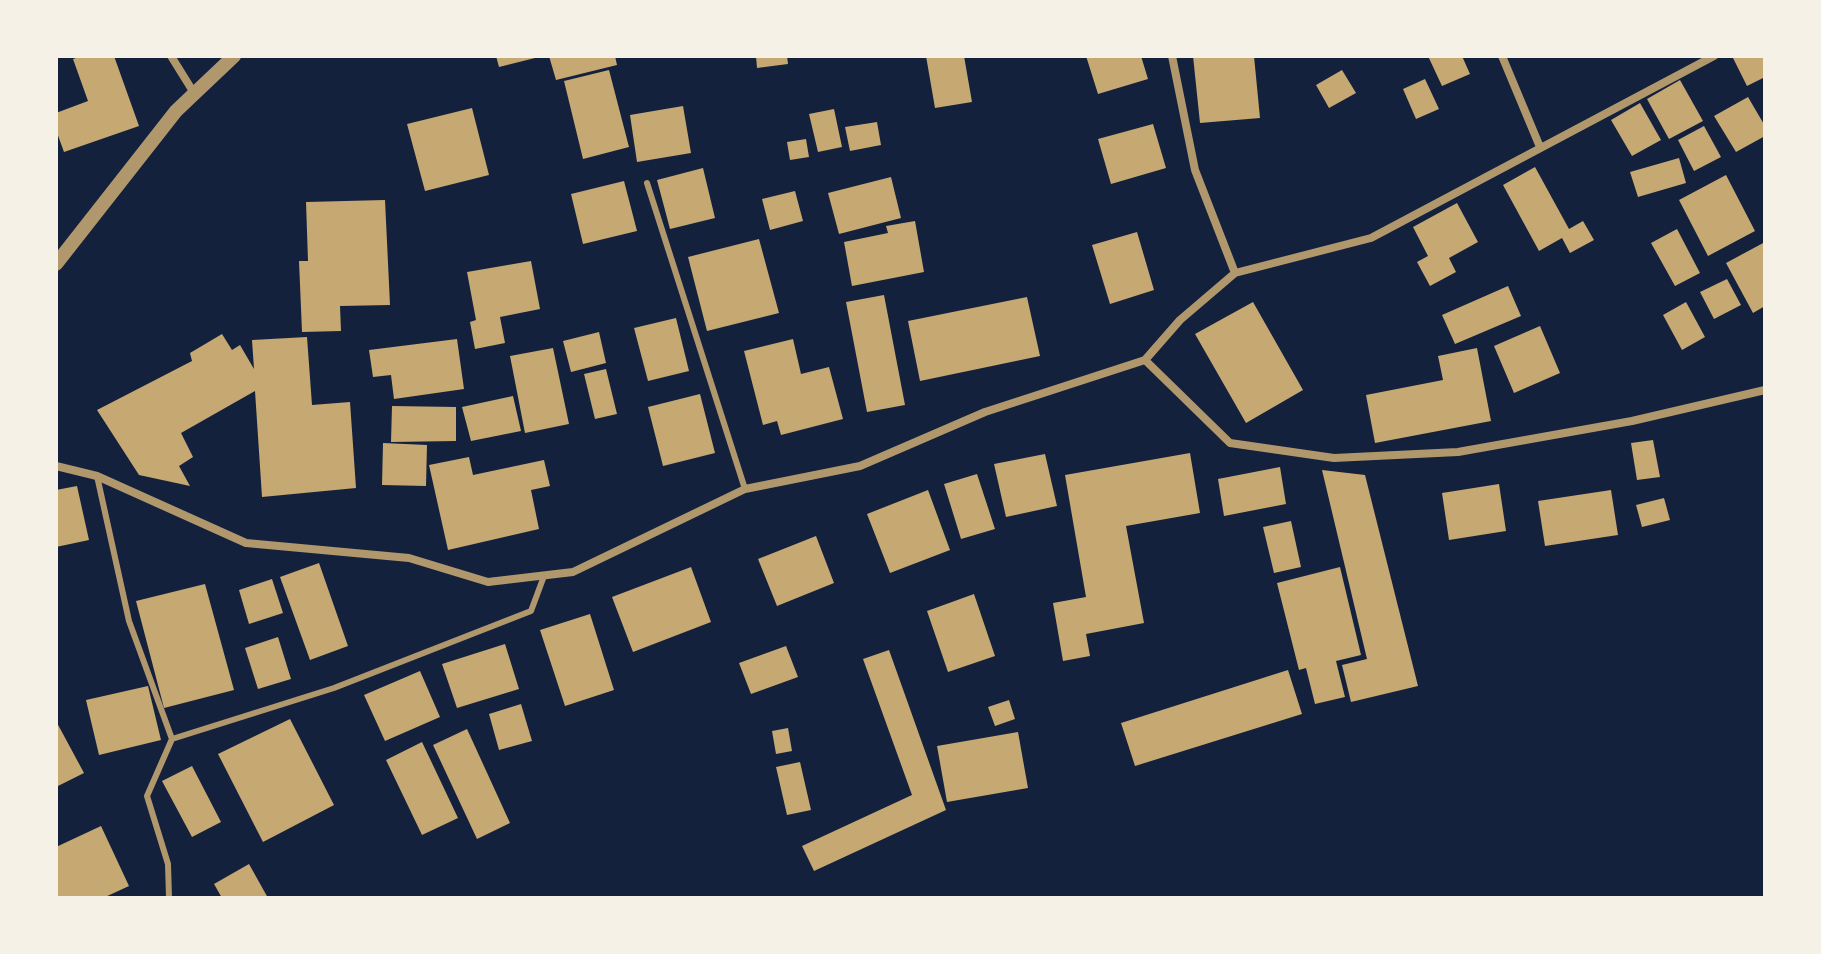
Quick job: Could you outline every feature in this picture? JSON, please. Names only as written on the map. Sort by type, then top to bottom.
[{"type":"street","points":[[171,56],[194,93]]},
{"type":"street","points":[[56,264],[176,111],[234,56]]},
{"type":"street","points":[[1172,56],[1195,170],[1235,273]]},
{"type":"street","points":[[1502,56],[1540,147]]},
{"type":"street","points":[[56,466],[97,476],[246,543],[409,558],[488,582],[573,572],[745,489],[860,466],[985,412],[1145,360],[1180,320],[1235,273],[1371,238],[1714,56]]},
{"type":"street","points":[[1145,360],[1230,443],[1334,458],[1458,452],[1632,421],[1765,390]]},
{"type":"lane","points":[[647,183],[745,489]]},
{"type":"lane","points":[[97,476],[129,621],[172,739],[147,796],[168,864],[169,898]]},
{"type":"lane","points":[[172,739],[334,688],[531,611],[544,576]]},
{"type":"building","points":[[114,56],[139,126],[64,152],[56,130],[56,113],[88,101],[73,59]]},
{"type":"building","points":[[496,56],[539,56],[539,57],[499,67]]},
{"type":"building","points":[[549,56],[615,56],[617,65],[556,80]]},
{"type":"building","points":[[756,56],[787,56],[788,64],[757,68]]},
{"type":"building","points":[[926,56],[964,56],[972,102],[935,108]]},
{"type":"building","points":[[1086,56],[1141,56],[1148,79],[1098,94]]},
{"type":"building","points":[[1193,56],[1254,56],[1260,118],[1200,123]]},
{"type":"building","points":[[1428,56],[1462,56],[1470,74],[1442,86]]},
{"type":"building","points":[[1732,56],[1765,56],[1765,77],[1747,86]]},
{"type":"building","points":[[609,70],[629,147],[583,159],[564,81]]},
{"type":"building","points":[[1342,70],[1356,93],[1329,108],[1316,85]]},
{"type":"building","points":[[1425,79],[1439,109],[1416,119],[1403,89]]},
{"type":"building","points":[[1680,80],[1703,121],[1669,139],[1647,99]]},
{"type":"building","points":[[1748,97],[1765,126],[1765,136],[1736,152],[1714,116]]},
{"type":"building","points":[[1640,103],[1661,140],[1632,156],[1611,120]]},
{"type":"building","points":[[683,106],[691,153],[637,162],[630,115]]},
{"type":"building","points":[[472,108],[489,175],[425,191],[407,124]]},
{"type":"building","points":[[834,109],[842,147],[818,152],[809,114]]},
{"type":"building","points":[[877,122],[881,145],[850,151],[845,127]]},
{"type":"building","points":[[1153,124],[1166,168],[1111,184],[1098,139]]},
{"type":"building","points":[[1704,126],[1721,157],[1694,171],[1678,140]]},
{"type":"building","points":[[806,139],[809,157],[790,160],[787,142]]},
{"type":"building","points":[[1679,158],[1686,183],[1638,197],[1630,172]]},
{"type":"building","points":[[1535,167],[1569,229],[1583,221],[1594,240],[1570,253],[1562,238],[1539,251],[1503,185]]},
{"type":"building","points":[[703,168],[715,218],[670,229],[657,180]]},
{"type":"building","points":[[1726,175],[1755,231],[1708,256],[1679,200]]},
{"type":"building","points":[[891,177],[901,218],[839,234],[828,193]]},
{"type":"building","points":[[624,181],[637,231],[583,244],[571,194]]},
{"type":"building","points":[[795,191],[803,221],[770,230],[762,199]]},
{"type":"building","points":[[385,200],[390,305],[340,306],[341,331],[302,332],[299,261],[308,261],[306,202]]},
{"type":"building","points":[[1457,203],[1478,242],[1449,258],[1456,272],[1430,286],[1417,262],[1428,256],[1413,227]]},
{"type":"building","points":[[915,221],[924,272],[852,286],[844,242],[888,233],[886,226]]},
{"type":"building","points":[[1677,229],[1700,273],[1675,286],[1651,243]]},
{"type":"building","points":[[1137,232],[1154,290],[1110,304],[1092,245]]},
{"type":"building","points":[[759,239],[779,313],[707,331],[688,257]]},
{"type":"building","points":[[1765,242],[1765,306],[1753,313],[1726,263]]},
{"type":"building","points":[[531,261],[540,309],[500,317],[505,343],[475,349],[470,322],[476,320],[467,272]]},
{"type":"building","points":[[1727,279],[1741,305],[1714,319],[1700,292]]},
{"type":"building","points":[[1508,286],[1521,316],[1455,344],[1442,315]]},
{"type":"building","points":[[884,295],[905,405],[867,412],[846,302]]},
{"type":"building","points":[[1027,297],[1040,356],[920,381],[908,321]]},
{"type":"building","points":[[1253,302],[1303,390],[1246,423],[1195,334]]},
{"type":"building","points":[[1686,302],[1705,337],[1682,350],[1663,315]]},
{"type":"building","points":[[676,318],[689,371],[648,381],[634,328]]},
{"type":"building","points":[[1540,326],[1560,373],[1514,393],[1494,346]]},
{"type":"building","points":[[599,332],[606,363],[571,372],[563,341]]},
{"type":"building","points":[[222,334],[232,350],[240,345],[254,369],[252,340],[307,337],[312,405],[350,402],[356,488],[262,497],[255,391],[181,433],[193,457],[179,466],[190,486],[139,475],[97,410],[192,361],[190,353]]},
{"type":"building","points":[[457,339],[464,389],[394,399],[391,375],[373,377],[369,350]]},
{"type":"building","points":[[793,339],[801,374],[829,367],[843,419],[781,435],[777,421],[763,425],[744,351]]},
{"type":"building","points":[[553,348],[569,424],[525,433],[510,356]]},
{"type":"building","points":[[1477,348],[1491,421],[1375,443],[1366,395],[1443,380],[1438,356]]},
{"type":"building","points":[[606,369],[617,414],[595,419],[584,374]]},
{"type":"building","points":[[700,394],[715,453],[663,466],[648,407]]},
{"type":"building","points":[[513,396],[521,431],[471,441],[462,407]]},
{"type":"building","points":[[392,406],[456,407],[456,441],[391,442]]},
{"type":"building","points":[[1653,440],[1660,477],[1637,480],[1631,443]]},
{"type":"building","points":[[383,443],[427,445],[426,486],[382,485]]},
{"type":"building","points":[[1190,453],[1200,513],[1126,526],[1144,623],[1086,634],[1090,656],[1063,661],[1053,603],[1086,597],[1065,475]]},
{"type":"building","points":[[1045,454],[1057,506],[1006,517],[994,464]]},
{"type":"building","points":[[469,457],[473,475],[544,460],[550,486],[531,490],[539,529],[448,550],[429,465]]},
{"type":"building","points":[[1280,467],[1286,504],[1224,516],[1218,479]]},
{"type":"building","points":[[1322,470],[1365,475],[1418,686],[1351,702],[1342,665],[1367,659]]},
{"type":"building","points":[[977,474],[995,529],[961,539],[944,484]]},
{"type":"building","points":[[1499,484],[1506,531],[1449,540],[1442,493]]},
{"type":"building","points":[[77,486],[89,540],[56,547],[56,490]]},
{"type":"building","points":[[928,490],[950,550],[890,573],[867,514]]},
{"type":"building","points":[[1611,490],[1618,535],[1545,546],[1538,501]]},
{"type":"building","points":[[1664,498],[1670,520],[1642,527],[1636,505]]},
{"type":"building","points":[[1291,521],[1301,567],[1274,573],[1263,527]]},
{"type":"building","points":[[816,536],[834,583],[777,606],[758,559]]},
{"type":"building","points":[[319,563],[348,646],[310,660],[280,577]]},
{"type":"building","points":[[691,567],[711,622],[633,652],[612,597]]},
{"type":"building","points":[[1340,567],[1361,655],[1336,661],[1345,697],[1315,704],[1306,668],[1299,670],[1277,583]]},
{"type":"building","points":[[272,579],[283,613],[249,624],[239,590]]},
{"type":"building","points":[[205,584],[234,690],[164,708],[136,601]]},
{"type":"building","points":[[974,594],[995,656],[948,672],[927,611]]},
{"type":"building","points":[[590,614],[614,690],[565,706],[540,630]]},
{"type":"building","points":[[278,637],[291,679],[258,689],[245,648]]},
{"type":"building","points":[[505,644],[519,689],[457,708],[442,664]]},
{"type":"building","points":[[786,646],[798,677],[751,694],[739,663]]},
{"type":"building","points":[[889,650],[946,810],[814,871],[802,846],[912,795],[863,659]]},
{"type":"building","points":[[1288,670],[1302,714],[1135,766],[1121,723]]},
{"type":"building","points":[[420,671],[440,717],[385,741],[364,695]]},
{"type":"building","points":[[148,686],[161,740],[99,755],[86,700]]},
{"type":"building","points":[[1009,700],[1015,719],[995,726],[988,707]]},
{"type":"building","points":[[521,704],[532,741],[499,750],[489,714]]},
{"type":"building","points":[[290,719],[334,805],[263,842],[218,754]]},
{"type":"building","points":[[56,721],[84,773],[56,787]]},
{"type":"building","points":[[788,728],[792,751],[776,754],[772,731]]},
{"type":"building","points":[[467,729],[510,823],[477,839],[433,745]]},
{"type":"building","points":[[1018,732],[1028,788],[947,802],[937,746]]},
{"type":"building","points":[[422,742],[458,818],[422,835],[386,760]]},
{"type":"building","points":[[800,762],[811,810],[787,815],[776,767]]},
{"type":"building","points":[[192,766],[221,822],[192,837],[162,781]]},
{"type":"building","points":[[101,826],[129,886],[103,898],[56,898],[56,847]]},
{"type":"building","points":[[249,864],[268,898],[222,898],[214,884]]}]
